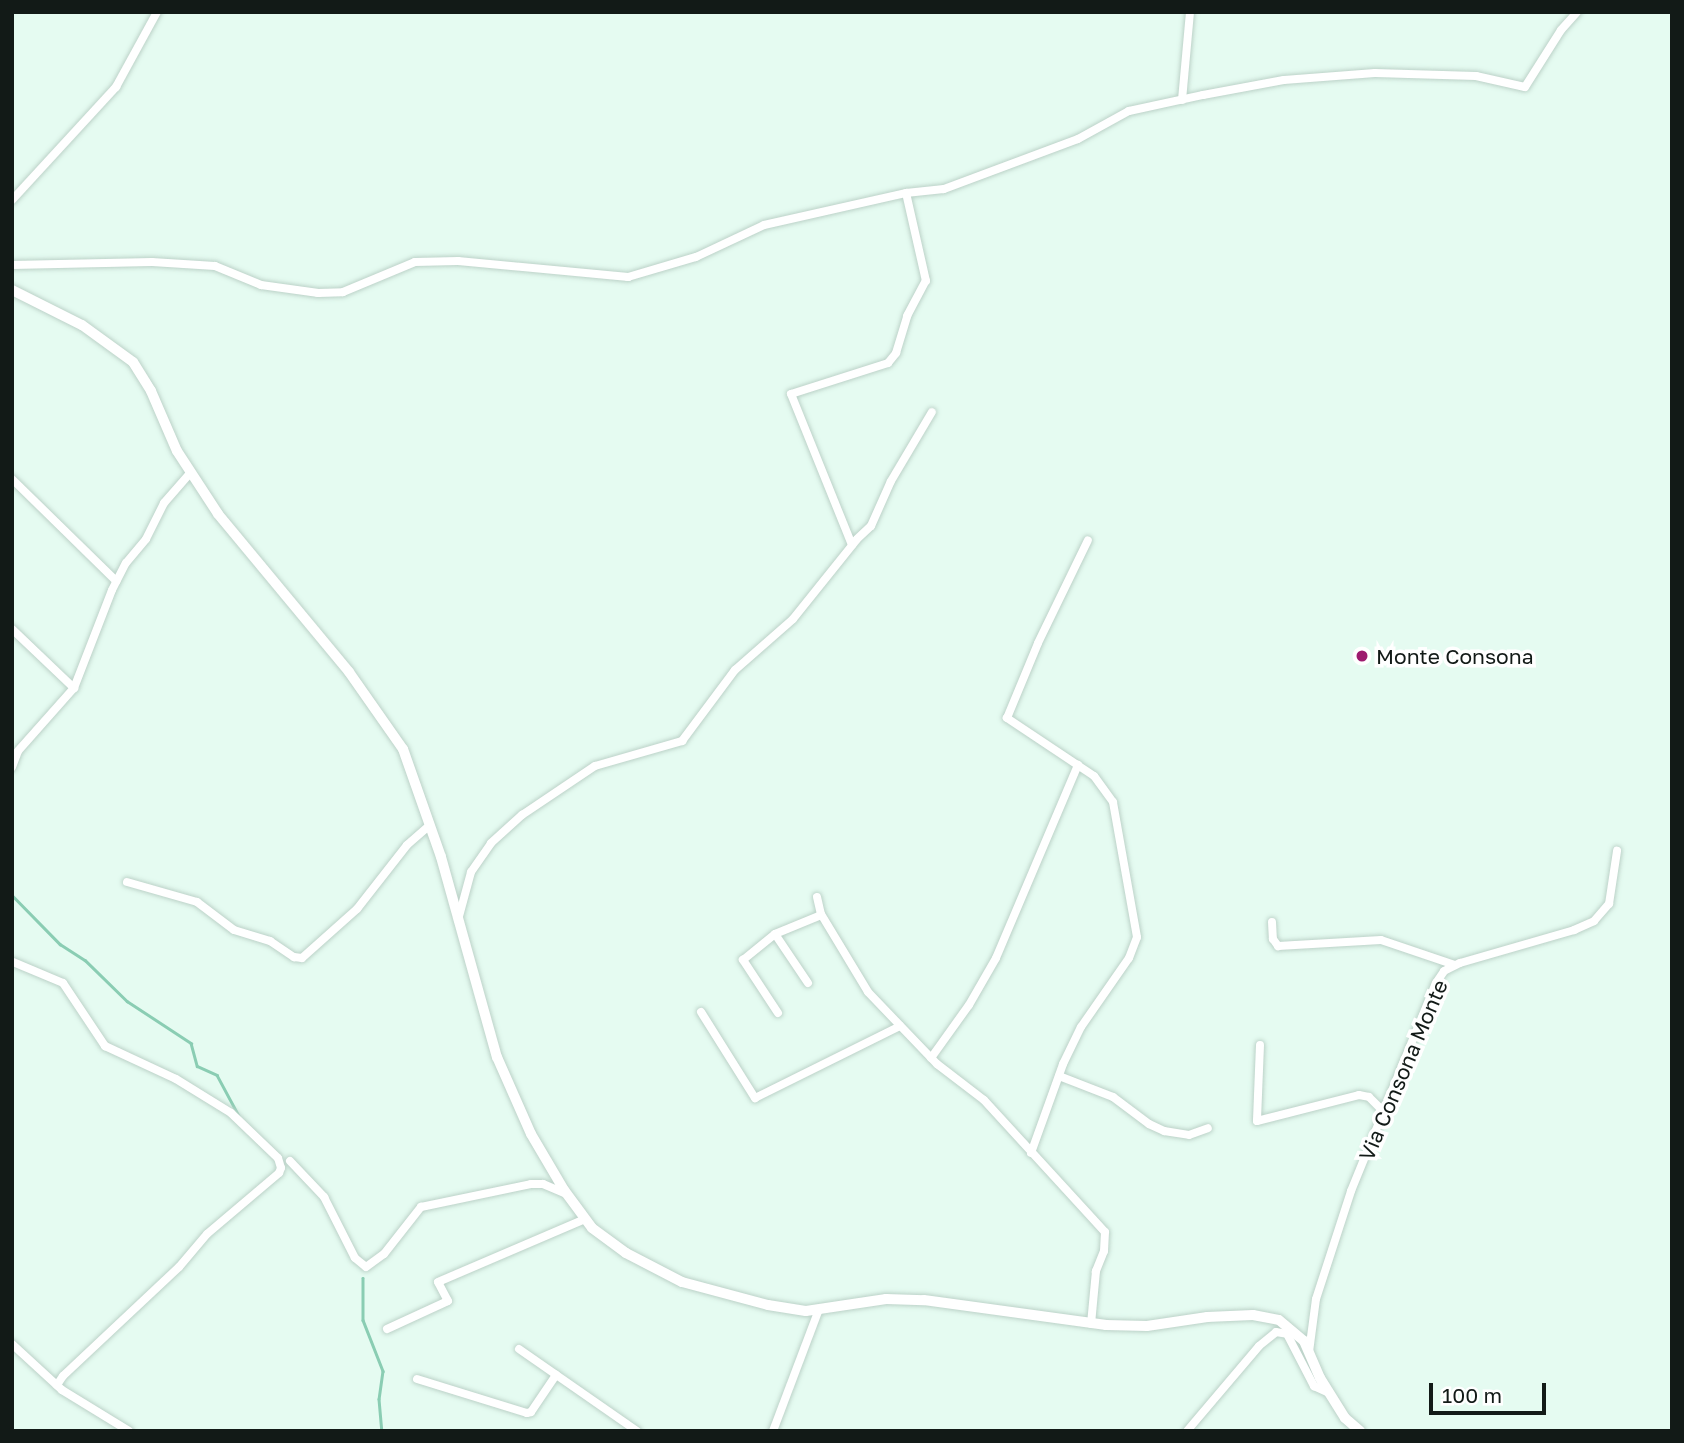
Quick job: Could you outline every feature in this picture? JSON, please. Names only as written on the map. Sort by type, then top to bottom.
[{"type":"main road","points":[[12,290],[82,325],[133,362],[143,375],[177,451],[218,514],[381,714],[403,749],[430,825],[497,1056],[531,1134],[566,1194],[592,1228],[626,1252],[682,1282],[768,1306],[806,1311],[886,1299],[924,1300],[1091,1324],[1147,1326],[1207,1317],[1253,1315],[1279,1320],[1295,1331],[1345,1418],[1360,1431]]},
{"type":"street","points":[[12,200],[116,87],[157,12]]},
{"type":"street","points":[[1182,100],[1190,12]]},
{"type":"street","points":[[12,265],[152,262],[215,266],[261,285],[318,293],[343,292],[415,262],[458,261],[628,277],[696,257],[764,225],[906,193],[944,189],[1078,139],[1129,111],[1284,80],[1375,73],[1476,76],[1525,87],[1561,30],[1577,12]]},
{"type":"street","points":[[852,545],[791,394],[888,363],[896,354],[907,316],[926,281],[906,193]]},
{"type":"street","points":[[458,920],[471,872],[491,843],[522,815],[595,766],[682,741],[736,670],[793,619],[852,545],[871,526],[891,481],[932,412]]},
{"type":"street","points":[[12,767],[18,751],[74,688],[117,582],[157,521],[164,503],[191,472]]},
{"type":"street","points":[[12,480],[117,582]]},
{"type":"street","points":[[1031,1153],[1059,1076],[1081,1027],[1129,958],[1137,937],[1113,802],[1094,776],[1007,718],[1038,643],[1088,540]]},
{"type":"street","points":[[12,629],[74,688]]},
{"type":"street","points":[[931,1058],[969,1005],[996,958],[1078,765]]},
{"type":"street","points":[[127,882],[197,902],[234,930],[270,941],[294,957],[302,958],[357,909],[407,845],[430,825]]},
{"type":"street","name":"Via Consona Monte","points":[[1309,1353],[1316,1299],[1351,1191],[1436,983],[1444,971],[1455,965],[1574,930],[1594,921],[1609,904],[1617,851]]},
{"type":"street","points":[[817,897],[821,915],[868,992],[931,1058],[984,1100],[1105,1232],[1104,1251],[1096,1271],[1091,1324]]},
{"type":"street","points":[[778,1013],[743,960],[775,934],[821,915]]},
{"type":"street","points":[[1272,922],[1273,939],[1278,946],[1381,940],[1455,965]]},
{"type":"street","points":[[775,934],[808,983]]},
{"type":"street","points":[[13,961],[63,983],[105,1046],[176,1079],[231,1113],[278,1158],[281,1168],[279,1173],[207,1234],[179,1267],[63,1376],[57,1385]]},
{"type":"street","points":[[701,1012],[755,1098],[900,1026]]},
{"type":"street","points":[[1260,1045],[1257,1121],[1359,1096],[1369,1097],[1384,1112]]},
{"type":"street","points":[[1059,1076],[1113,1097],[1155,1127],[1189,1135],[1208,1128]]},
{"type":"street","points":[[290,1161],[324,1197],[355,1258],[366,1267],[384,1254],[421,1207],[537,1183],[566,1194]]},
{"type":"street","points":[[387,1329],[447,1301],[438,1282],[585,1219]]},
{"type":"street","points":[[773,1431],[819,1309]]},
{"type":"street","points":[[1187,1431],[1259,1346],[1276,1332],[1287,1334],[1314,1386],[1329,1393]]},
{"type":"street","points":[[12,1344],[57,1385],[129,1431]]},
{"type":"street","points":[[519,1349],[637,1431]]},
{"type":"street","points":[[417,1379],[527,1413],[531,1412],[556,1375]]},
{"type":"waterway","points":[[12,895],[60,944],[85,960],[127,1001],[191,1043],[197,1066],[217,1075],[239,1116]]},
{"type":"waterway","points":[[363,1278],[363,1320],[383,1371],[379,1399],[382,1431]]},
{"type":"place","name":"Monte Consona","points":[[1362,656]]}]
